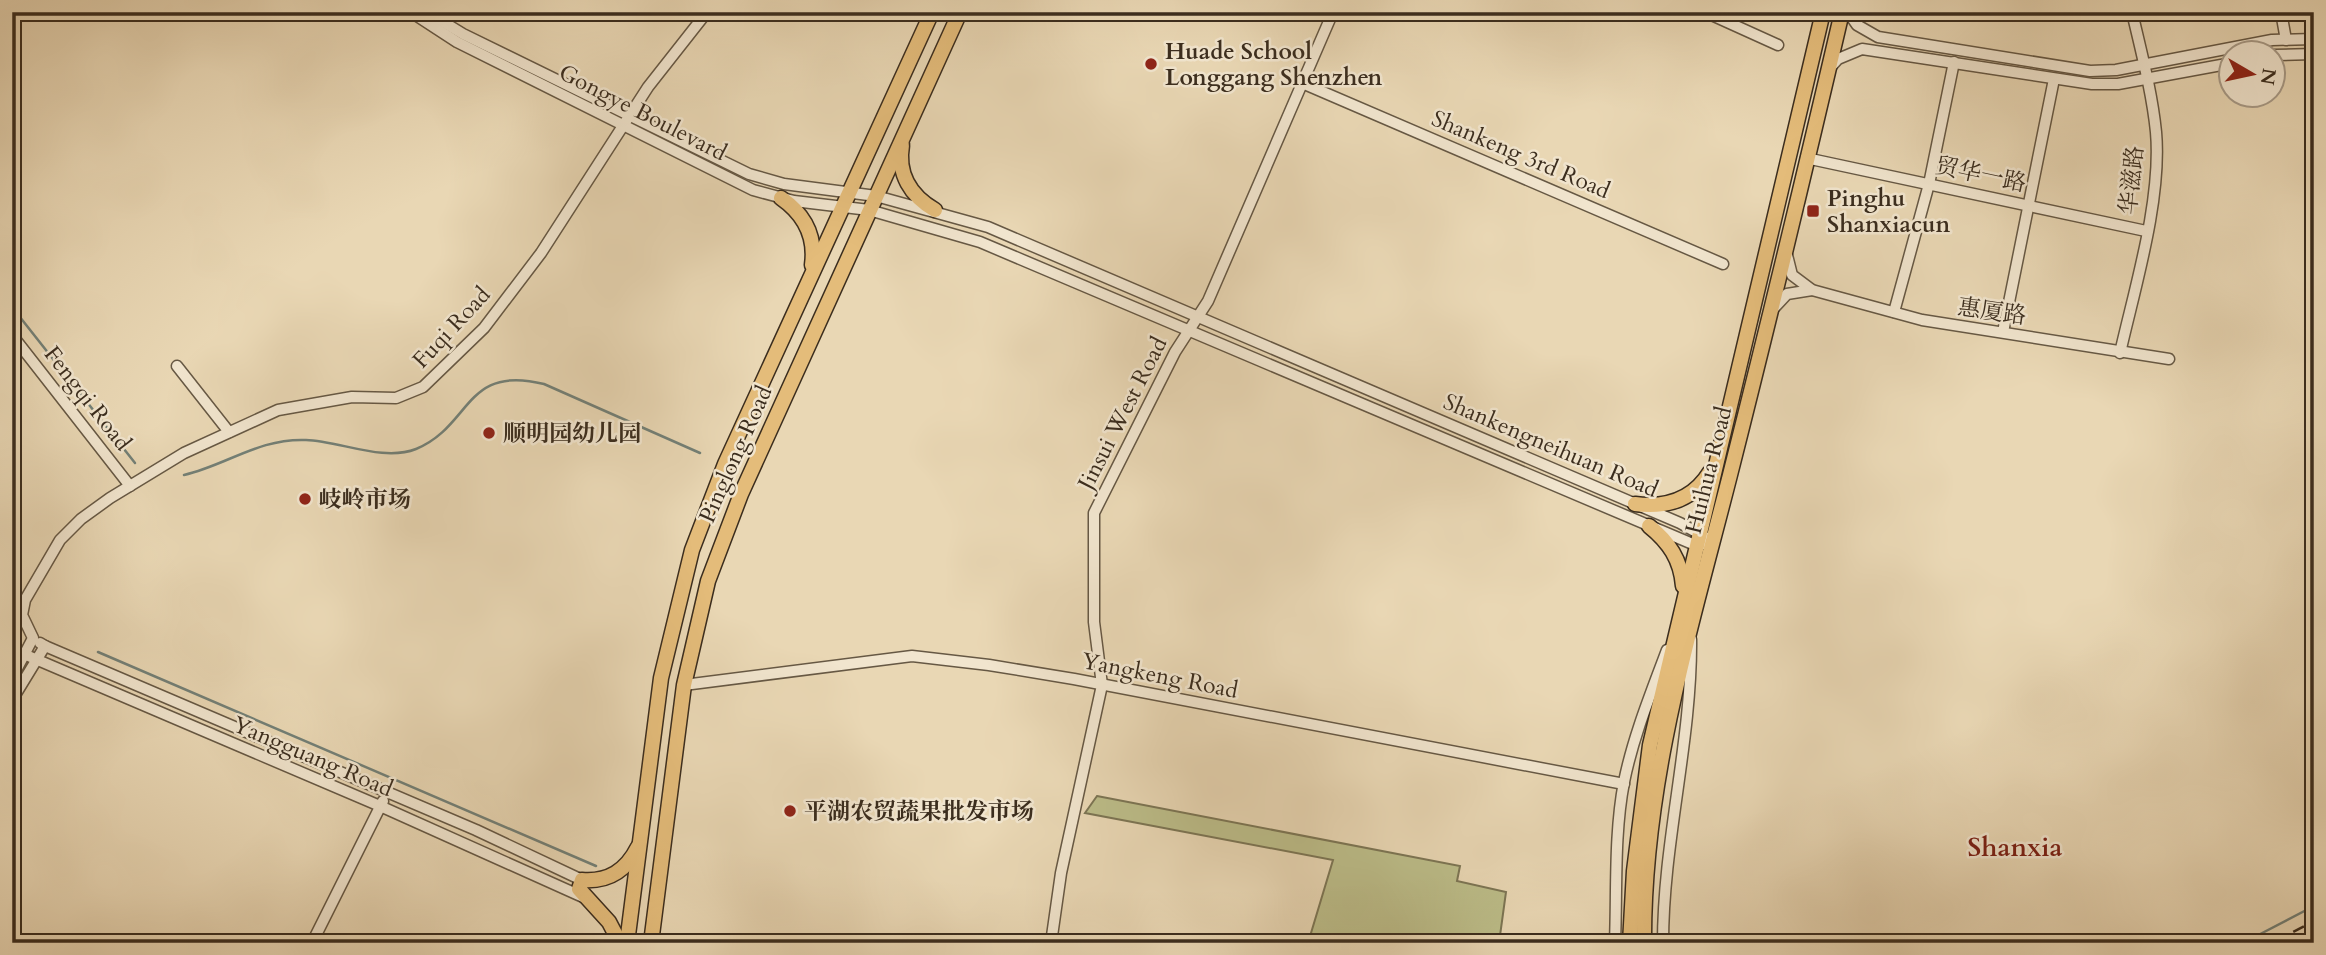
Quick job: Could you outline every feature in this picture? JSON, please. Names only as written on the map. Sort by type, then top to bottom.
[{"type":"main road","name":"Pinglong Road","points":[[626,943],[661,678],[692,550],[725,464],[932,12]]},
{"type":"main road","name":"Pinglong Road","points":[[651,943],[684,685],[695,626],[722,538],[960,12]]},
{"type":"main road","name":"Huihua Road","points":[[1644,943],[1656,803],[1684,622],[1683,596],[1823,12]]},
{"type":"main road","name":"Huihua Road","points":[[1630,943],[1643,790],[1650,745],[1684,622],[1713,543],[1773,309],[1842,12]]},
{"type":"main road","points":[[904,134],[901,152],[906,181],[922,202],[935,210]]},
{"type":"main road","points":[[781,198],[801,215],[811,235],[813,259],[808,283]]},
{"type":"main road","points":[[1635,503],[1665,505],[1679,500],[1705,480],[1714,465]]},
{"type":"main road","points":[[1649,526],[1671,548],[1678,561],[1683,596]]},
{"type":"main road","points":[[620,943],[609,922],[583,897],[579,889],[582,880],[595,881],[614,875],[631,860],[641,840]]},
{"type":"street","name":"Gongye Boulevard","points":[[411,12],[457,42],[626,121],[761,178],[846,199],[869,210]]},
{"type":"street","name":"Gongye Boulevard","points":[[427,12],[737,183],[781,198],[846,199],[876,195]]},
{"type":"street","name":"Fuqi Road","points":[[33,638],[22,607],[52,552],[81,519],[130,486],[184,453],[288,407],[352,397],[396,398],[424,387],[484,328],[502,305],[552,237],[626,121],[707,12]]},
{"type":"street","name":"Jinsui West Road","points":[[1051,943],[1061,873],[1102,685],[1094,622],[1094,513],[1175,352],[1208,301],[1332,12]]},
{"type":"street","points":[[1705,12],[1778,45]]},
{"type":"street","points":[[1849,12],[1857,25],[1878,37],[2068,69],[2116,70],[2218,52]]},
{"type":"street","name":"华滋路","points":[[2120,352],[2157,169],[2156,132],[2132,12]]},
{"type":"street","points":[[2281,12],[2286,38]]},
{"type":"street","points":[[2288,40],[2314,39]]},
{"type":"street","points":[[1829,69],[1838,59],[1862,49],[2054,79],[2118,84],[2218,65]]},
{"type":"street","points":[[2288,55],[2314,54]]},
{"type":"street","points":[[1894,312],[1929,184],[1954,62]]},
{"type":"street","points":[[2003,332],[2054,79]]},
{"type":"street","name":"Shankeng 3rd Road","points":[[1302,83],[1723,264]]},
{"type":"street","name":"贸华一路","points":[[1806,158],[2146,231]]},
{"type":"street","name":"Shankengneihuan Road","points":[[876,195],[988,227],[1635,503],[1697,538]]},
{"type":"street","name":"Shankengneihuan Road","points":[[869,210],[980,242],[1649,526],[1713,543]]},
{"type":"street","points":[[1786,251],[1792,275],[1812,290]]},
{"type":"street","points":[[1773,309],[1787,295],[1812,290]]},
{"type":"street","name":"惠厦路","points":[[1812,290],[1940,324],[2169,359]]},
{"type":"street","name":"Fengqi Road","points":[[12,335],[130,486]]},
{"type":"street","points":[[177,366],[229,432]]},
{"type":"street","points":[[1615,943],[1618,841],[1624,784],[1641,721],[1684,622]]},
{"type":"street","points":[[1664,943],[1665,887],[1692,660],[1684,622]]},
{"type":"street","points":[[12,678],[33,638],[45,646],[38,662],[12,700]]},
{"type":"street","name":"Yangguang Road","points":[[45,646],[387,792],[582,880]]},
{"type":"street","name":"Yangguang Road","points":[[26,655],[380,806],[583,897]]},
{"type":"street","name":"Yangkeng Road","points":[[684,685],[912,656],[989,664],[1624,784]]},
{"type":"street","points":[[312,943],[387,792]]},
{"type":"green space","points":[[1097,796],[1460,866],[1457,881],[1506,892],[1499,943],[1308,943],[1333,860],[1085,813]]},
{"type":"waterway","points":[[12,307],[135,463]]},
{"type":"waterway","points":[[184,475],[273,443],[289,441],[319,441],[390,453],[416,449],[434,439],[483,390],[498,382],[518,380],[544,384],[700,453]]},
{"type":"waterway","points":[[98,652],[596,866]]},
{"type":"waterway","points":[[2243,943],[2314,906]]},
{"type":"railway","points":[[2272,943],[2314,921]]},
{"type":"railway","points":[[2310,943],[2314,941]]},
{"type":"place","name":"Huade School Longgang Shenzhen","points":[[1151,64]]},
{"type":"place","name":"Pinghu Shanxiacun","points":[[1813,211]]},
{"type":"place","name":"顺明园幼儿园","points":[[489,433]]},
{"type":"place","name":"岐岭市场","points":[[305,499]]},
{"type":"place","name":"平湖农贸蔬果批发市场","points":[[790,811]]},
{"type":"district","name":"Shanxia","points":[[2015,847]]}]
